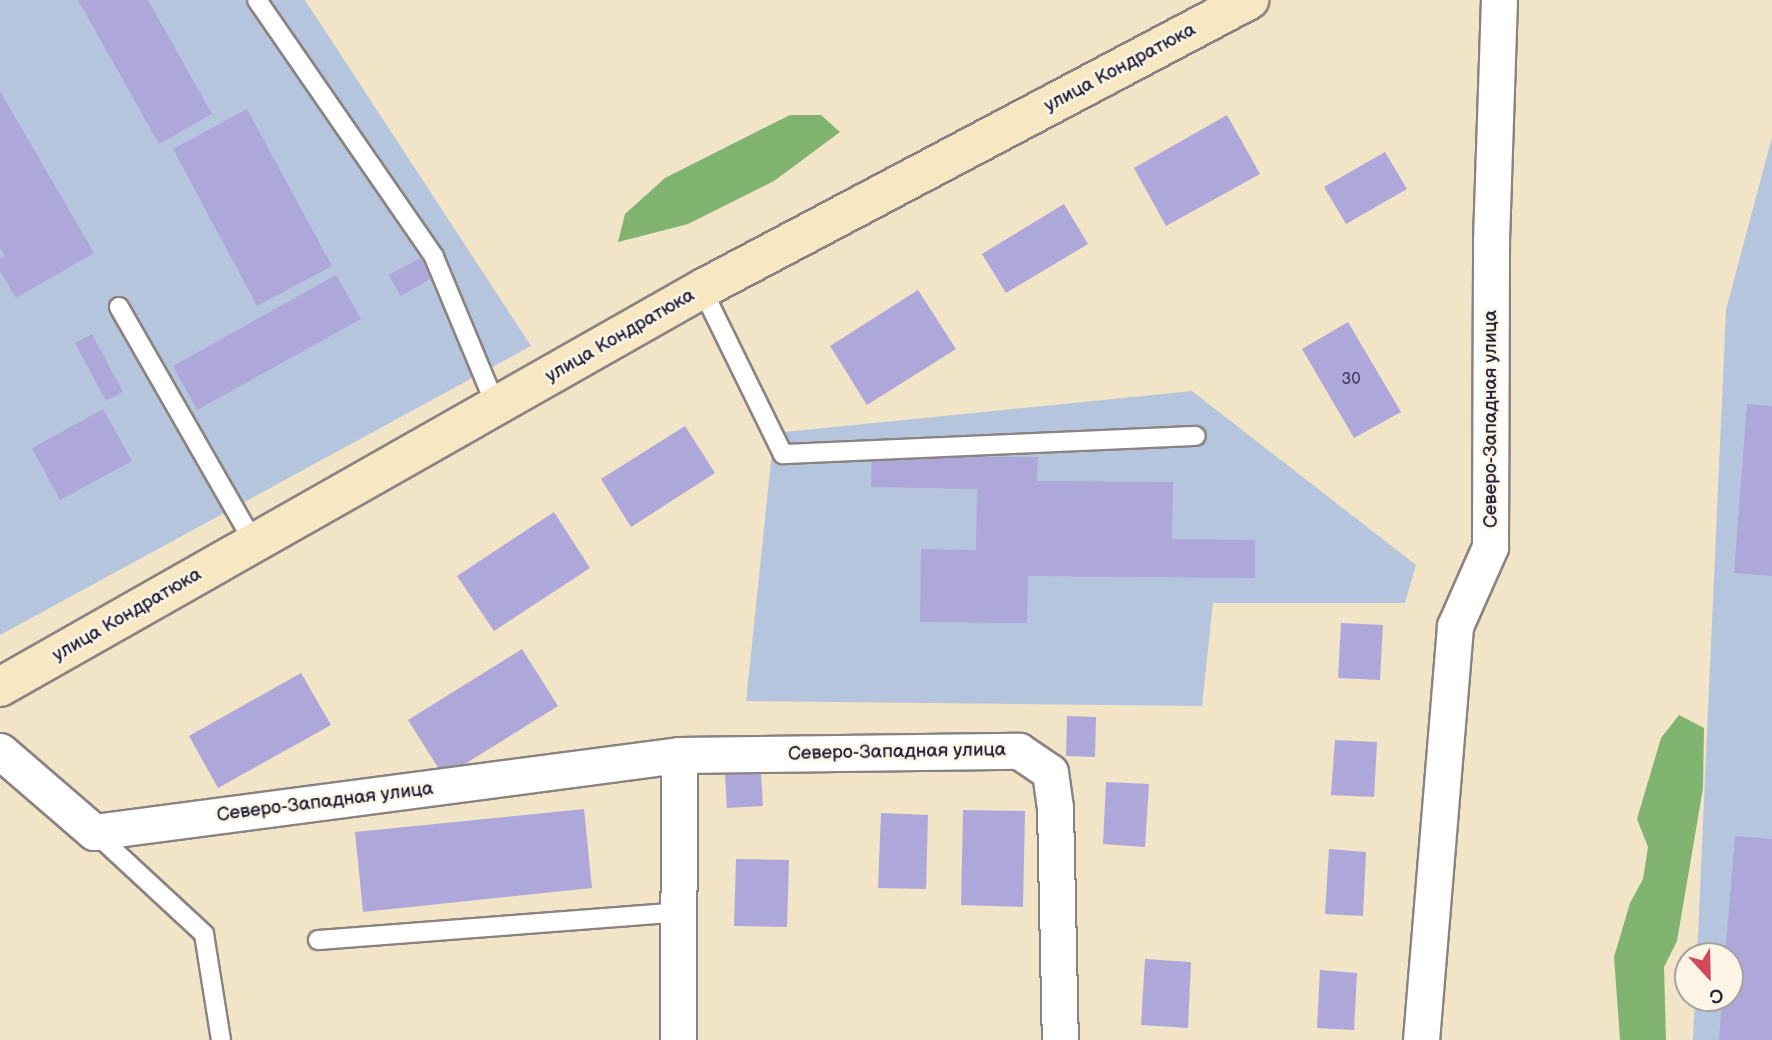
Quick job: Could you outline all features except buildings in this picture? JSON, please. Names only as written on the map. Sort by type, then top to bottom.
[{"type":"main road","name":"улица Кондратюка","points":[[0,687],[702,289],[1237,3]]},
{"type":"street","name":"Северо-Западная улица","points":[[1421,1040],[1455,626],[1490,547],[1492,240],[1499,0]]},
{"type":"street","points":[[0,751],[94,832]]},
{"type":"street","name":"Северо-Западная улица","points":[[94,832],[679,755],[1019,751],[1050,772],[1055,808],[1060,1040]]},
{"type":"street","points":[[678,1040],[679,755]]},
{"type":"lane","points":[[257,0],[434,257],[496,406]]},
{"type":"lane","points":[[702,289],[783,454],[1196,436]]},
{"type":"lane","points":[[118,307],[254,543]]},
{"type":"lane","points":[[94,832],[204,934],[221,1040]]},
{"type":"lane","points":[[318,940],[680,912]]},
{"type":"shaded area","points":[[0,0],[305,0],[531,346],[0,635]]},
{"type":"shaded area","points":[[1772,137],[1772,1040],[1693,1040],[1694,1012],[1744,1012],[1744,942],[1698,942],[1726,310]]},
{"type":"shaded area","points":[[1192,391],[1416,565],[1405,603],[1213,603],[1202,706],[746,701],[774,433]]},
{"type":"green space","points":[[790,115],[821,115],[840,132],[774,181],[688,224],[618,242],[625,214],[665,178]]},
{"type":"green space","points":[[1679,715],[1704,728],[1703,788],[1677,941],[1674,942],[1664,967],[1666,1040],[1620,1040],[1614,957],[1630,903],[1643,879],[1648,847],[1637,819],[1661,738]]}]
